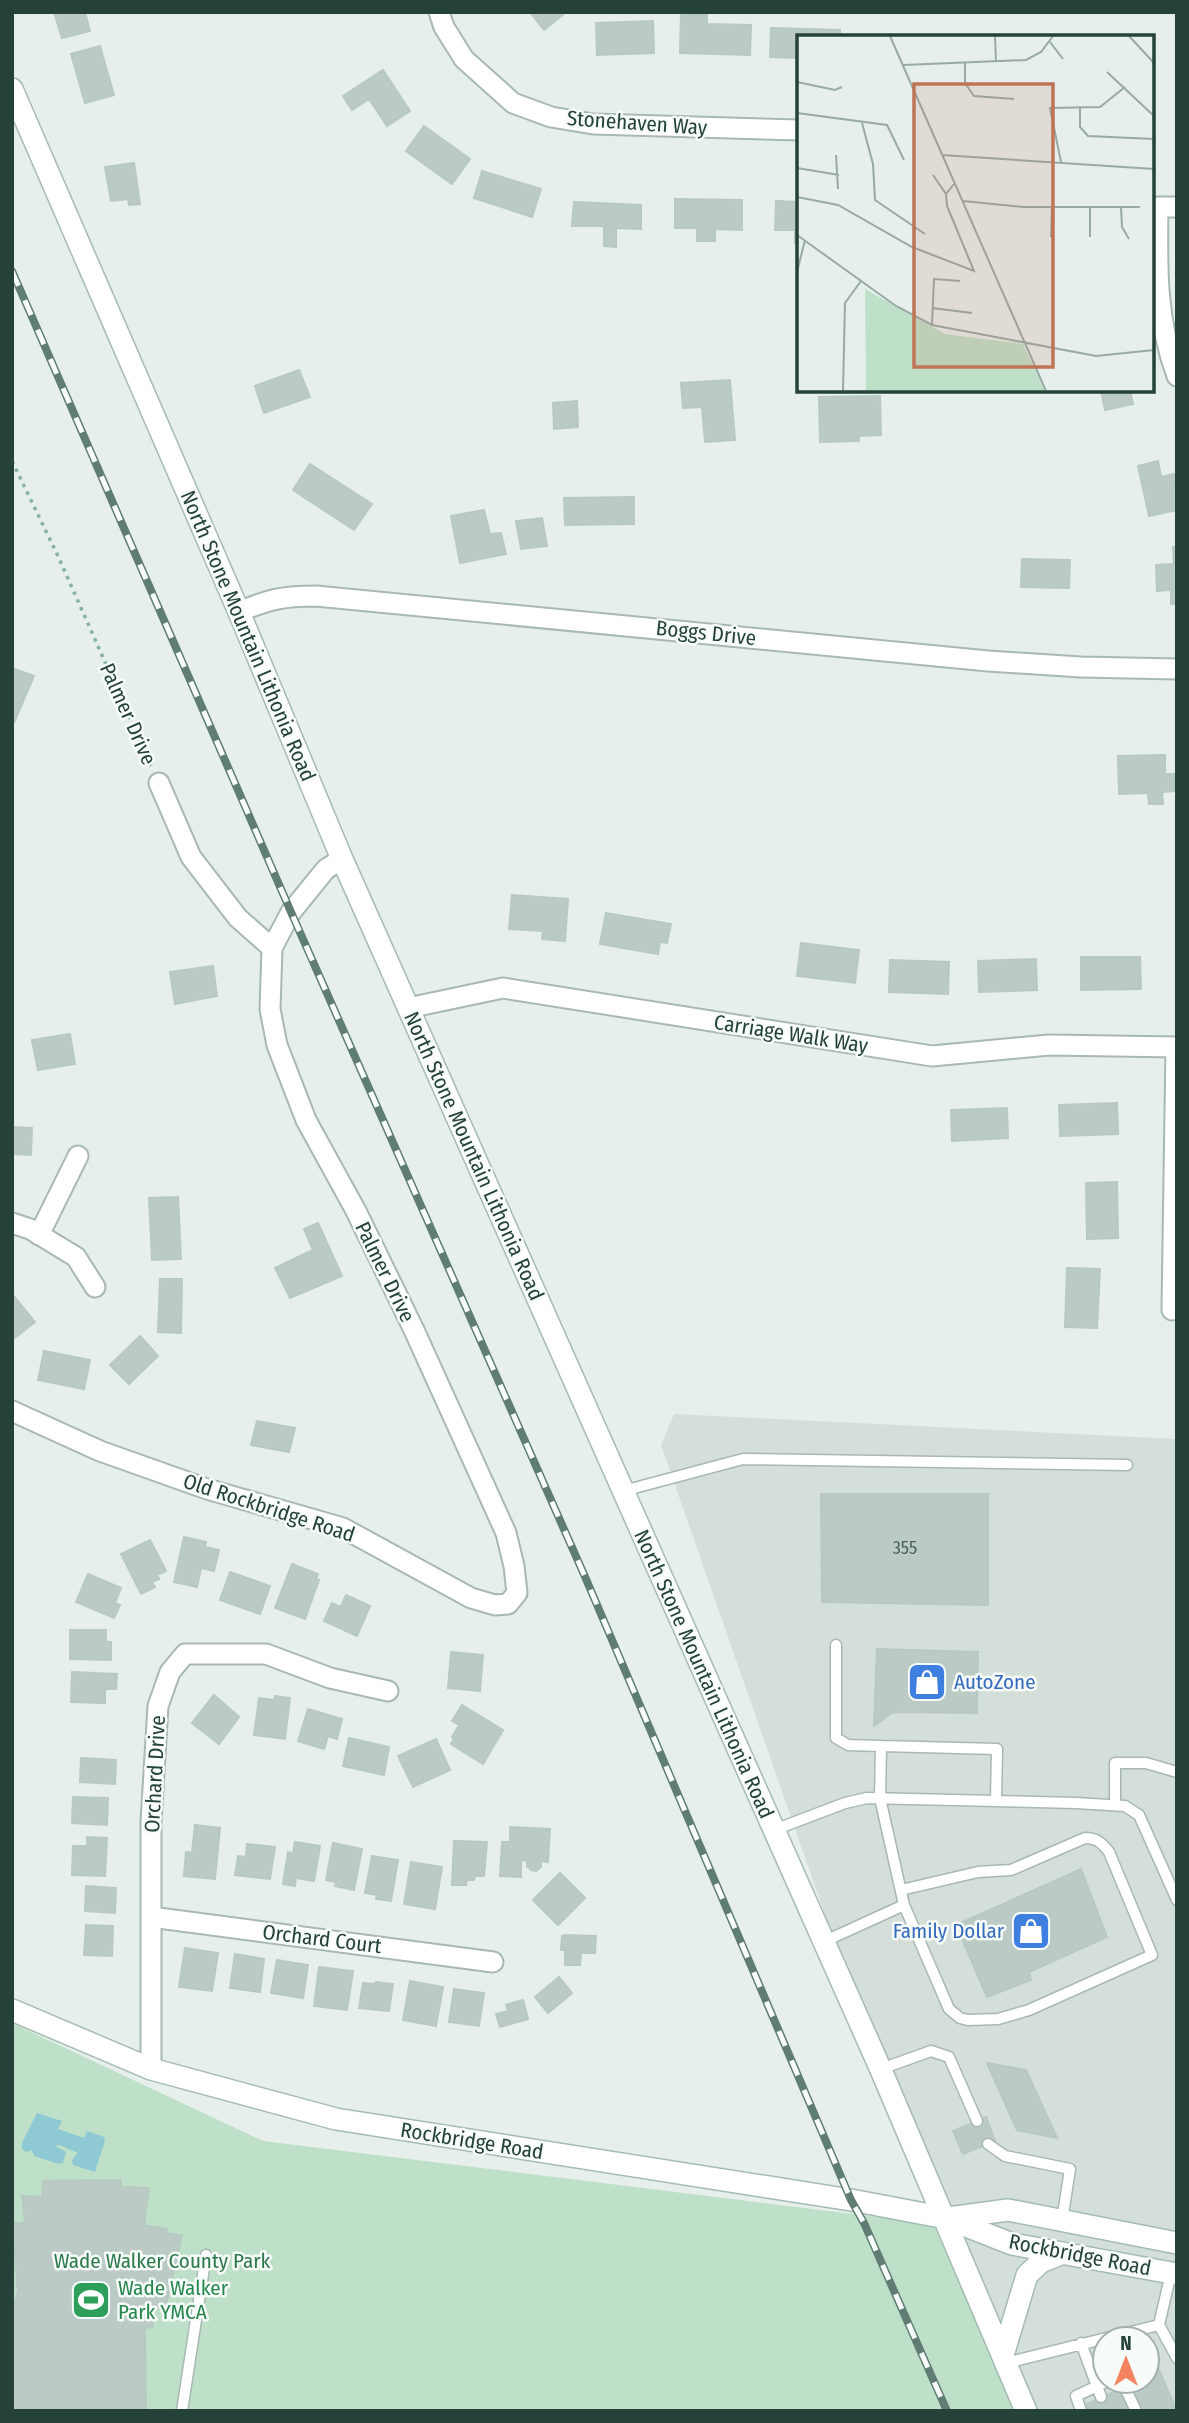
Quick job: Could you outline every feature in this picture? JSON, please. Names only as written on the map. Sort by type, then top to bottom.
[{"type":"main road","name":"North Stone Mountain Lithonia Road","points":[[12,89],[239,612],[342,859],[881,2070],[1026,2411]]},
{"type":"main road","name":"Rockbridge Road","points":[[12,2010],[151,2069],[336,2119],[851,2200],[946,2218],[1012,2244],[1174,2274]]},
{"type":"main road","name":"Rockbridge Road","points":[[946,2218],[1008,2210],[1177,2243]]},
{"type":"main road","points":[[1004,2359],[1027,2274],[1041,2262],[1063,2253]]},
{"type":"street","name":"Stonehaven Way","points":[[439,12],[444,27],[464,59],[513,103],[551,117],[593,124],[797,130]]},
{"type":"street","points":[[1177,207],[1158,207],[1157,265],[1160,312],[1170,359],[1177,376]]},
{"type":"street","name":"Boggs Drive","points":[[239,612],[283,596],[316,596],[988,661],[1177,669]]},
{"type":"street","name":"Palmer Drive","points":[[159,783],[191,857],[238,918],[272,948]]},
{"type":"street","name":"Palmer Drive","points":[[342,859],[326,869],[291,912],[272,948],[270,1009],[277,1045],[306,1119],[356,1211],[414,1330],[506,1533],[517,1593]]},
{"type":"street","name":"Carriage Walk Way","points":[[408,1008],[503,988],[932,1056],[1049,1045],[1177,1047]]},
{"type":"street","points":[[1172,1310],[1177,1047]]},
{"type":"street","points":[[39,1235],[78,1156]]},
{"type":"street","points":[[12,1223],[76,1257],[95,1287]]},
{"type":"street","name":"Old Rockbridge Road","points":[[12,1411],[100,1451],[207,1489],[343,1528],[471,1598],[495,1605],[508,1604],[517,1593]]},
{"type":"street","name":"Orchard Drive","points":[[151,2069],[151,1822],[158,1706],[170,1672],[185,1654],[265,1654],[330,1678],[388,1691]]},
{"type":"street","name":"Orchard Court","points":[[151,1916],[494,1962]]},
{"type":"lane","points":[[623,1491],[743,1459],[1127,1465]]},
{"type":"lane","points":[[836,1644],[836,1738],[848,1745],[997,1749],[996,1801]]},
{"type":"lane","points":[[881,1746],[880,1798],[904,1905],[949,2009],[960,2018],[998,2020],[1029,2010],[1152,1955],[1109,1853],[1100,1841],[1093,1838],[1085,1838],[1011,1870],[978,1872],[901,1890]]},
{"type":"lane","points":[[1115,1804],[1115,1763],[1146,1763],[1177,1772]]},
{"type":"lane","points":[[774,1830],[858,1799],[1115,1804],[1125,1806],[1139,1815],[1177,1900]]},
{"type":"lane","points":[[823,1942],[904,1905]]},
{"type":"lane","points":[[881,2070],[931,2051],[948,2057],[977,2121]]},
{"type":"lane","points":[[988,2144],[1005,2156],[1070,2169],[1062,2221]]},
{"type":"lane","points":[[182,2411],[206,2255]]},
{"type":"lane","points":[[1159,2325],[1174,2274]]},
{"type":"lane","points":[[1161,2329],[1177,2358]]},
{"type":"lane","points":[[1004,2359],[1091,2341]]},
{"type":"lane","points":[[1081,2343],[1091,2372]]},
{"type":"lane","points":[[1081,2411],[1076,2396],[1091,2388]]},
{"type":"lane","points":[[1129,2395],[1136,2411]]},
{"type":"path","name":"Palmer Drive","points":[[12,460],[58,556],[159,783]]},
{"type":"shaded area","points":[[674,1414],[1177,1439],[1177,2411],[1016,2411],[933,2224],[661,1445]]},
{"type":"green space","name":"Wade Walker County Park","points":[[12,2023],[263,2141],[933,2224],[1016,2411],[12,2411]]},
{"type":"water","points":[[37,2113],[62,2121],[58,2129],[84,2138],[87,2131],[104,2137],[95,2172],[73,2165],[72,2160],[78,2153],[59,2145],[55,2146],[66,2152],[63,2163],[59,2164],[34,2156],[32,2150],[26,2152],[22,2149],[22,2143]]},
{"type":"building","points":[[54,12],[85,12],[90,31],[62,38]]},
{"type":"building","points":[[530,12],[566,12],[544,30]]},
{"type":"building","points":[[681,14],[707,15],[707,24],[751,25],[750,55],[680,53]]},
{"type":"building","points":[[653,21],[654,53],[597,55],[596,23]]},
{"type":"building","points":[[771,28],[840,30],[840,35],[797,35],[797,58],[770,57]]},
{"type":"building","points":[[100,46],[114,95],[85,103],[71,54]]},
{"type":"building","points":[[383,70],[410,111],[387,126],[369,99],[352,110],[343,96]]},
{"type":"building","points":[[424,126],[470,159],[452,184],[406,151]]},
{"type":"building","points":[[134,163],[140,204],[129,205],[128,199],[111,201],[105,167]]},
{"type":"building","points":[[482,171],[541,189],[532,217],[474,198]]},
{"type":"building","points":[[675,199],[742,200],[742,230],[715,229],[715,241],[697,241],[697,228],[675,228]]},
{"type":"building","points":[[776,201],[797,202],[797,243],[795,230],[775,230]]},
{"type":"building","points":[[574,202],[641,205],[641,229],[616,228],[616,247],[604,246],[604,226],[572,226]]},
{"type":"building","points":[[299,370],[310,397],[264,413],[255,386]]},
{"type":"building","points":[[730,380],[735,440],[705,442],[702,407],[683,408],[681,383]]},
{"type":"building","points":[[1101,392],[1130,392],[1133,404],[1105,410]]},
{"type":"building","points":[[880,396],[881,435],[859,436],[859,441],[820,442],[819,397]]},
{"type":"building","points":[[577,401],[578,427],[554,429],[553,403]]},
{"type":"building","points":[[1158,461],[1161,477],[1174,474],[1177,510],[1149,516],[1138,466]]},
{"type":"building","points":[[310,464],[372,504],[354,530],[293,490]]},
{"type":"building","points":[[634,497],[634,524],[565,525],[564,498]]},
{"type":"building","points":[[484,510],[490,534],[501,533],[506,554],[460,563],[451,516]]},
{"type":"building","points":[[542,518],[547,546],[521,549],[516,521]]},
{"type":"building","points":[[1173,547],[1177,547],[1177,604],[1171,604],[1171,590],[1157,591],[1156,565],[1174,564]]},
{"type":"building","points":[[1022,559],[1070,560],[1069,588],[1021,587]]},
{"type":"building","points":[[12,668],[34,676],[12,727]]},
{"type":"building","points":[[1165,755],[1165,774],[1174,774],[1174,791],[1162,792],[1163,804],[1149,804],[1148,793],[1119,794],[1118,756]]},
{"type":"building","points":[[512,895],[568,899],[565,941],[542,939],[543,931],[509,929]]},
{"type":"building","points":[[606,913],[671,924],[667,943],[660,942],[658,954],[600,944]]},
{"type":"building","points":[[801,943],[859,950],[855,983],[797,976]]},
{"type":"building","points":[[1081,957],[1140,957],[1141,989],[1081,990]]},
{"type":"building","points":[[1036,959],[1037,990],[979,992],[978,961]]},
{"type":"building","points":[[890,960],[949,962],[948,994],[889,992]]},
{"type":"building","points":[[213,966],[217,996],[175,1004],[170,972]]},
{"type":"building","points":[[70,1034],[75,1064],[38,1070],[32,1040]]},
{"type":"building","points":[[1117,1103],[1118,1134],[1060,1136],[1059,1105]]},
{"type":"building","points":[[1007,1108],[1008,1138],[952,1141],[951,1110]]},
{"type":"building","points":[[12,1127],[32,1128],[31,1155],[12,1154]]},
{"type":"building","points":[[1117,1182],[1118,1238],[1087,1239],[1086,1183]]},
{"type":"building","points":[[178,1197],[181,1259],[152,1260],[149,1198]]},
{"type":"building","points":[[318,1223],[342,1276],[290,1298],[275,1268],[313,1250],[304,1229]]},
{"type":"building","points":[[1067,1268],[1100,1269],[1097,1328],[1065,1327]]},
{"type":"building","points":[[160,1279],[182,1279],[181,1333],[158,1332]]},
{"type":"building","points":[[12,1294],[35,1322],[12,1340]]},
{"type":"building","points":[[140,1336],[158,1356],[129,1384],[110,1365]]},
{"type":"building","points":[[44,1351],[90,1360],[84,1389],[38,1380]]},
{"type":"building","points":[[257,1421],[295,1428],[289,1452],[251,1445]]},
{"type":"building","points":[[821,1494],[988,1494],[988,1605],[822,1602]]},
{"type":"building","points":[[184,1537],[206,1542],[205,1547],[219,1550],[214,1571],[201,1568],[197,1587],[174,1582]]},
{"type":"building","points":[[150,1540],[166,1571],[157,1575],[159,1579],[152,1582],[155,1587],[141,1594],[121,1554]]},
{"type":"building","points":[[292,1564],[318,1574],[316,1579],[319,1580],[305,1619],[275,1608]]},
{"type":"building","points":[[230,1572],[270,1586],[260,1614],[220,1600]]},
{"type":"building","points":[[88,1574],[121,1588],[115,1603],[120,1605],[114,1618],[76,1602]]},
{"type":"building","points":[[346,1595],[370,1606],[357,1636],[324,1621],[332,1603],[341,1607]]},
{"type":"building","points":[[70,1630],[106,1630],[106,1642],[111,1642],[111,1660],[70,1659]]},
{"type":"building","name":"AutoZone","points":[[877,1649],[978,1652],[977,1713],[893,1712],[874,1726]]},
{"type":"building","points":[[451,1652],[483,1655],[480,1691],[448,1688]]},
{"type":"building","points":[[72,1672],[117,1674],[116,1689],[105,1689],[105,1703],[71,1702]]},
{"type":"building","points":[[214,1695],[239,1717],[219,1744],[192,1723]]},
{"type":"building","points":[[275,1696],[290,1698],[285,1739],[254,1735],[259,1698],[274,1700]]},
{"type":"building","points":[[462,1705],[503,1730],[483,1764],[451,1744],[459,1725],[452,1721]]},
{"type":"building","points":[[308,1709],[342,1719],[337,1739],[328,1736],[324,1749],[298,1741]]},
{"type":"building","points":[[349,1738],[389,1747],[384,1775],[343,1766]]},
{"type":"building","points":[[436,1739],[450,1770],[413,1787],[398,1756]]},
{"type":"building","points":[[81,1758],[116,1760],[115,1784],[80,1782]]},
{"type":"building","points":[[73,1797],[108,1798],[107,1825],[72,1823]]},
{"type":"building","points":[[195,1825],[220,1828],[215,1879],[184,1876],[186,1852],[192,1853]]},
{"type":"building","points":[[510,1827],[550,1829],[548,1862],[541,1861],[541,1867],[536,1871],[527,1866],[527,1861],[521,1860],[521,1877],[500,1876],[502,1842],[510,1842]]},
{"type":"building","points":[[87,1837],[107,1838],[105,1876],[72,1875],[73,1846],[87,1846]]},
{"type":"building","points":[[454,1841],[487,1842],[484,1876],[467,1880],[466,1885],[452,1885]]},
{"type":"building","points":[[295,1842],[320,1846],[314,1881],[296,1878],[295,1886],[283,1884],[288,1852],[293,1854]]},
{"type":"building","points":[[333,1843],[362,1849],[354,1890],[335,1886],[336,1882],[326,1880]]},
{"type":"building","points":[[247,1844],[275,1847],[270,1879],[235,1875],[238,1856],[246,1857]]},
{"type":"building","points":[[372,1856],[398,1860],[391,1901],[376,1899],[377,1895],[365,1893]]},
{"type":"building","points":[[411,1862],[442,1867],[435,1909],[404,1904]]},
{"type":"building","name":"Family Dollar","points":[[1081,1869],[1107,1937],[1029,1972],[1031,1980],[987,1997],[956,1925]]},
{"type":"building","points":[[560,1873],[585,1898],[558,1925],[533,1900]]},
{"type":"building","points":[[86,1886],[116,1888],[115,1913],[85,1911]]},
{"type":"building","points":[[86,1925],[113,1926],[112,1956],[84,1955]]},
{"type":"building","points":[[562,1936],[596,1936],[595,1953],[581,1953],[580,1965],[565,1965],[565,1950],[561,1950]]},
{"type":"building","points":[[185,1948],[218,1953],[212,1991],[179,1987]]},
{"type":"building","points":[[235,1954],[264,1959],[260,1992],[230,1988]]},
{"type":"building","points":[[277,1960],[308,1965],[303,1998],[271,1993]]},
{"type":"building","points":[[319,1967],[353,1971],[347,2010],[314,2006]]},
{"type":"building","points":[[559,1977],[572,1993],[548,2013],[535,1997]]},
{"type":"building","points":[[410,1981],[443,1987],[436,2026],[403,2020]]},
{"type":"building","points":[[363,1983],[393,1984],[389,2011],[359,2008]]},
{"type":"building","points":[[454,1989],[484,1993],[479,2026],[449,2022]]},
{"type":"building","points":[[523,2000],[528,2019],[500,2027],[496,2014],[508,2011],[506,2005]]},
{"type":"building","points":[[987,2063],[1026,2070],[1057,2138],[1017,2130]]},
{"type":"building","points":[[986,2117],[995,2141],[963,2154],[953,2131]]},
{"type":"building","name":"Wade Walker Park YMCA","points":[[121,2180],[121,2187],[149,2188],[144,2225],[167,2229],[166,2233],[182,2235],[165,2309],[155,2308],[152,2327],[145,2328],[146,2411],[12,2411],[12,2313],[18,2291],[12,2223],[25,2223],[22,2196],[42,2197],[43,2181]]},
{"type":"building","points":[[1161,2375],[1177,2411],[1143,2411],[1136,2395],[1161,2395]]},
{"type":"building","points":[[1107,2395],[1125,2395],[1132,2411],[1088,2411],[1085,2405]]},
{"type":"railway","points":[[12,271],[291,912],[586,1579],[851,2200],[864,2223],[947,2411]]},
{"type":"place","name":"AutoZone","points":[[927,1682]]},
{"type":"place","name":"Family Dollar","points":[[1031,1931]]},
{"type":"place","name":"Wade Walker Park YMCA","points":[[91,2300]]}]
